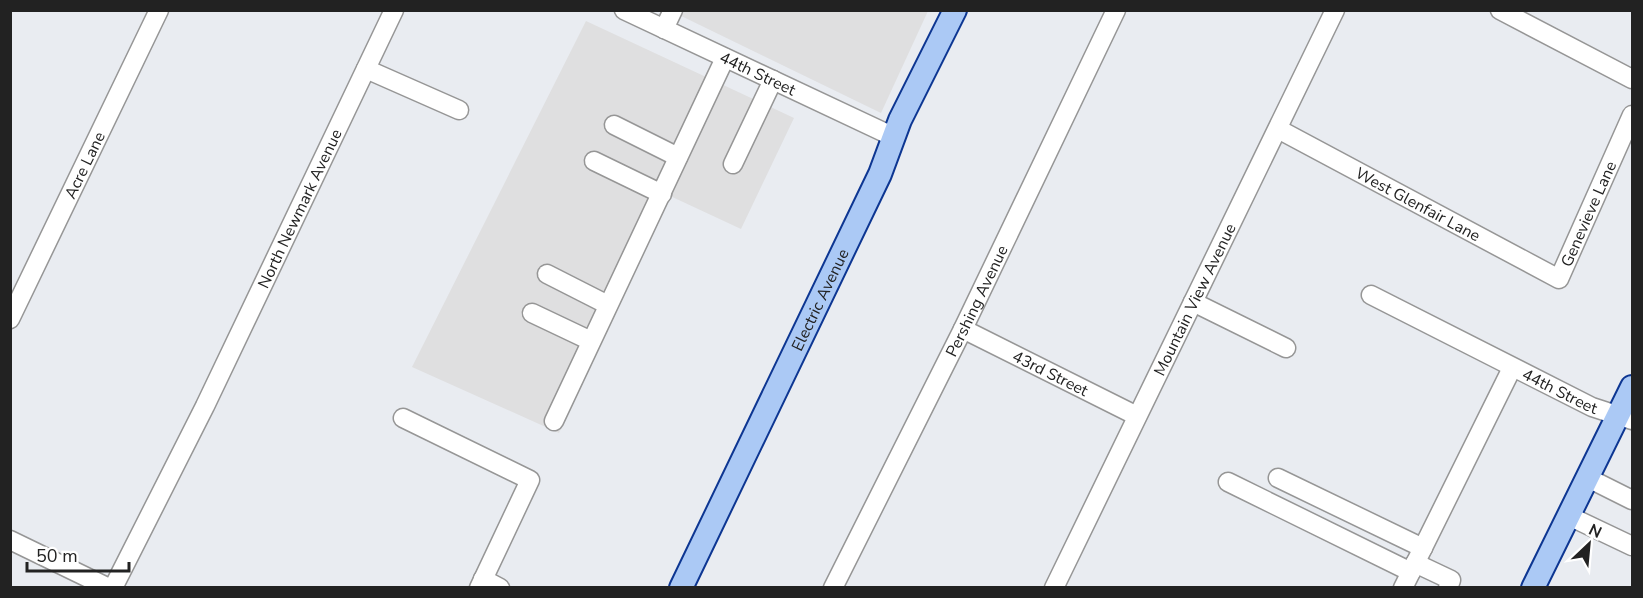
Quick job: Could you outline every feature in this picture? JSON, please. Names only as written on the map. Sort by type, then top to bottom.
[{"type":"main road","name":"Electric Avenue","points":[[681,588],[880,174],[894,137],[956,10]]},
{"type":"main road","points":[[1533,588],[1588,478],[1626,417],[1632,387]]},
{"type":"street","name":"Acre Lane","points":[[10,319],[159,10]]},
{"type":"street","name":"North Newmark Avenue","points":[[111,588],[205,406],[394,10]]},
{"type":"street","name":"44th Street","points":[[624,10],[894,137]]},
{"type":"street","points":[[664,29],[673,10]]},
{"type":"street","name":"Pershing Avenue","points":[[833,588],[963,329],[1116,10]]},
{"type":"street","name":"Mountain View Avenue","points":[[1054,588],[1335,10]]},
{"type":"street","points":[[1500,10],[1632,79]]},
{"type":"street","points":[[554,421],[725,58]]},
{"type":"street","points":[[366,69],[459,111]]},
{"type":"street","points":[[733,164],[772,80]]},
{"type":"street","name":"Genevieve Lane","points":[[1559,279],[1632,116]]},
{"type":"street","points":[[614,125],[678,157]]},
{"type":"street","name":"West Glenfair Lane","points":[[1278,129],[1559,279]]},
{"type":"street","points":[[594,161],[662,194]]},
{"type":"street","points":[[547,274],[608,304]]},
{"type":"street","name":"44th Street","points":[[1371,295],[1592,407],[1626,417]]},
{"type":"street","points":[[1193,302],[1286,348]]},
{"type":"street","points":[[532,313],[591,341]]},
{"type":"street","name":"43rd Street","points":[[963,329],[1137,416]]},
{"type":"street","points":[[1413,568],[1512,368]]},
{"type":"street","points":[[403,418],[530,480],[481,583],[500,588]]},
{"type":"street","points":[[1278,478],[1413,568]]},
{"type":"street","points":[[1588,478],[1632,500]]},
{"type":"street","points":[[1228,483],[1413,568],[1451,580],[1448,588]]},
{"type":"street","points":[[1569,516],[1632,546]]},
{"type":"street","points":[[10,540],[111,588]]},
{"type":"shaded area","points":[[671,11],[928,11],[881,113]]},
{"type":"shaded area","points":[[586,21],[794,118],[741,229],[668,195],[559,433],[412,367]]}]
